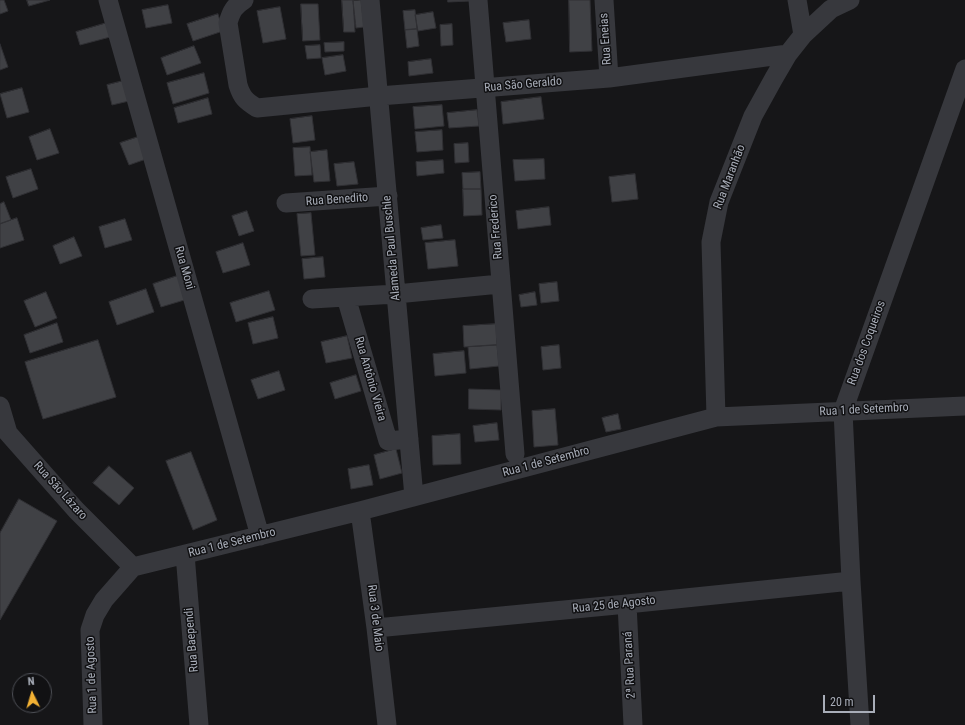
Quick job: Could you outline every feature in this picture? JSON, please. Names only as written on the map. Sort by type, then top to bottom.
[{"type":"street","name":"Rua Moni","points":[[108,0],[260,536]]},
{"type":"street","name":"Rua São Geraldo","points":[[243,0],[236,6],[228,23],[238,85],[241,94],[246,100],[258,108],[379,96],[609,78],[788,54]]},
{"type":"street","name":"Alameda Paul Buschle","points":[[370,0],[414,497]]},
{"type":"street","name":"Rua Frederico","points":[[478,0],[515,454]]},
{"type":"street","name":"Rua Eneias","points":[[604,0],[609,78]]},
{"type":"street","points":[[798,0],[803,35]]},
{"type":"street","name":"Rua Maranhão","points":[[716,417],[711,242],[719,202],[753,116],[788,54],[803,35],[831,9],[850,0]]},
{"type":"street","name":"Rua dos Coqueiros","points":[[860,725],[843,412],[965,69]]},
{"type":"street","name":"Rua Benedito","points":[[286,203],[388,196]]},
{"type":"street","points":[[312,299],[396,294],[500,284]]},
{"type":"street","name":"Rua Antônio Vieira","points":[[346,297],[388,441],[409,439]]},
{"type":"street","name":"Rua São Lázaro","points":[[0,406],[4,440],[133,567]]},
{"type":"street","name":"Rua 1 de Setembro","points":[[133,567],[360,511],[716,417],[965,406]]},
{"type":"street","name":"Rua 3 de Maio","points":[[360,511],[388,725]]},
{"type":"street","name":"Rua Baependi","points":[[185,554],[199,725]]},
{"type":"street","name":"Rua 1 de Agosto","points":[[93,725],[90,630],[94,615],[104,600],[133,567]]},
{"type":"street","name":"Rua 25 de Agosto","points":[[376,628],[851,581]]},
{"type":"street","name":"2ª Rua Paraná","points":[[626,604],[633,725]]},
{"type":"building","points":[[0,0],[4,0],[8,11],[0,14]]},
{"type":"building","points":[[27,0],[50,0],[29,6]]},
{"type":"building","points":[[342,0],[353,0],[355,32],[344,32]]},
{"type":"building","points":[[361,0],[364,27],[356,28],[353,1]]},
{"type":"building","points":[[448,0],[470,0],[470,1],[448,2]]},
{"type":"building","points":[[569,0],[590,0],[592,51],[570,52]]},
{"type":"building","points":[[301,4],[318,4],[320,40],[303,41]]},
{"type":"building","points":[[168,5],[172,23],[146,28],[142,10]]},
{"type":"building","points":[[280,7],[286,39],[263,43],[257,11]]},
{"type":"building","points":[[415,10],[417,29],[405,30],[403,11]]},
{"type":"building","points":[[433,12],[436,28],[418,31],[415,15]]},
{"type":"building","points":[[218,14],[223,31],[193,41],[187,24]]},
{"type":"building","points":[[529,20],[531,39],[506,42],[503,23]]},
{"type":"building","points":[[110,22],[114,36],[80,45],[76,32]]},
{"type":"building","points":[[452,24],[453,45],[441,46],[440,25]]},
{"type":"building","points":[[417,29],[419,46],[407,48],[405,30]]},
{"type":"building","points":[[344,42],[344,51],[325,52],[324,43]]},
{"type":"building","points":[[0,44],[8,67],[0,70]]},
{"type":"building","points":[[320,45],[321,58],[307,59],[305,46]]},
{"type":"building","points":[[194,46],[201,63],[167,75],[161,58]]},
{"type":"building","points":[[343,55],[346,71],[325,75],[322,58]]},
{"type":"building","points":[[431,59],[433,73],[409,76],[408,62]]},
{"type":"building","points":[[204,73],[209,93],[173,104],[167,83]]},
{"type":"building","points":[[123,81],[129,101],[112,105],[107,85]]},
{"type":"building","points":[[22,88],[29,112],[7,118],[0,94]]},
{"type":"building","points":[[541,97],[544,119],[503,124],[501,102]]},
{"type":"building","points":[[208,98],[212,114],[178,123],[174,108]]},
{"type":"building","points":[[442,105],[444,126],[415,129],[413,107]]},
{"type":"building","points":[[477,110],[479,126],[449,128],[447,113]]},
{"type":"building","points":[[312,116],[315,140],[293,143],[290,119]]},
{"type":"building","points":[[50,129],[59,153],[37,160],[29,137]]},
{"type":"building","points":[[442,130],[443,150],[417,152],[415,132]]},
{"type":"building","points":[[141,136],[149,158],[129,165],[120,143]]},
{"type":"building","points":[[468,143],[469,162],[455,163],[454,144]]},
{"type":"building","points":[[310,147],[312,175],[295,176],[293,148]]},
{"type":"building","points":[[327,150],[330,181],[314,182],[310,152]]},
{"type":"building","points":[[544,159],[545,179],[515,181],[513,160]]},
{"type":"building","points":[[443,160],[444,173],[417,176],[416,162]]},
{"type":"building","points":[[354,162],[358,184],[337,186],[334,164]]},
{"type":"building","points":[[31,169],[38,189],[13,198],[6,177]]},
{"type":"building","points":[[480,172],[481,189],[463,189],[462,173]]},
{"type":"building","points":[[635,174],[638,199],[612,202],[609,177]]},
{"type":"building","points":[[463,189],[481,189],[482,215],[464,216]]},
{"type":"building","points":[[4,202],[11,220],[0,224],[0,204]]},
{"type":"building","points":[[549,207],[551,225],[518,229],[516,211]]},
{"type":"building","points":[[247,211],[254,231],[239,236],[232,216]]},
{"type":"building","points":[[311,213],[315,255],[301,256],[297,214]]},
{"type":"building","points":[[17,218],[24,240],[0,248],[0,224]]},
{"type":"building","points":[[125,219],[132,240],[105,248],[99,227]]},
{"type":"building","points":[[441,225],[443,238],[423,240],[421,228]]},
{"type":"building","points":[[74,237],[82,256],[60,264],[53,246]]},
{"type":"building","points":[[455,240],[458,266],[428,269],[425,243]]},
{"type":"building","points":[[243,243],[250,265],[223,273],[216,252]]},
{"type":"building","points":[[323,257],[325,277],[304,279],[302,259]]},
{"type":"building","points":[[183,274],[191,298],[161,307],[153,284]]},
{"type":"building","points":[[557,282],[559,301],[541,303],[539,284]]},
{"type":"building","points":[[146,289],[154,312],[117,325],[109,302]]},
{"type":"building","points":[[269,291],[275,310],[236,322],[230,303]]},
{"type":"building","points":[[46,292],[57,318],[35,327],[24,301]]},
{"type":"building","points":[[535,292],[537,305],[521,307],[519,295]]},
{"type":"building","points":[[273,317],[278,338],[253,344],[248,323]]},
{"type":"building","points":[[57,323],[63,342],[30,353],[24,335]]},
{"type":"building","points":[[496,324],[497,345],[464,347],[463,326]]},
{"type":"building","points":[[347,336],[352,358],[326,363],[321,342]]},
{"type":"building","points":[[98,340],[116,397],[43,419],[25,362]]},
{"type":"building","points":[[497,345],[499,366],[470,369],[468,347]]},
{"type":"building","points":[[559,345],[561,368],[543,370],[541,347]]},
{"type":"building","points":[[464,351],[466,373],[435,376],[433,354]]},
{"type":"building","points":[[279,371],[285,390],[258,399],[251,380]]},
{"type":"building","points":[[356,375],[361,391],[335,399],[330,383]]},
{"type":"building","points":[[469,389],[501,390],[501,410],[469,409]]},
{"type":"building","points":[[555,409],[558,445],[534,447],[532,411]]},
{"type":"building","points":[[618,414],[621,429],[606,432],[602,418]]},
{"type":"building","points":[[497,423],[499,440],[475,442],[473,426]]},
{"type":"building","points":[[460,434],[461,464],[433,465],[432,436]]},
{"type":"building","points":[[396,449],[402,473],[380,479],[374,455]]},
{"type":"building","points":[[191,452],[217,520],[193,530],[166,461]]},
{"type":"building","points":[[369,465],[373,485],[351,489],[348,469]]},
{"type":"building","points":[[109,466],[134,488],[119,505],[93,483]]},
{"type":"building","points":[[19,499],[57,521],[0,620],[0,533]]}]
